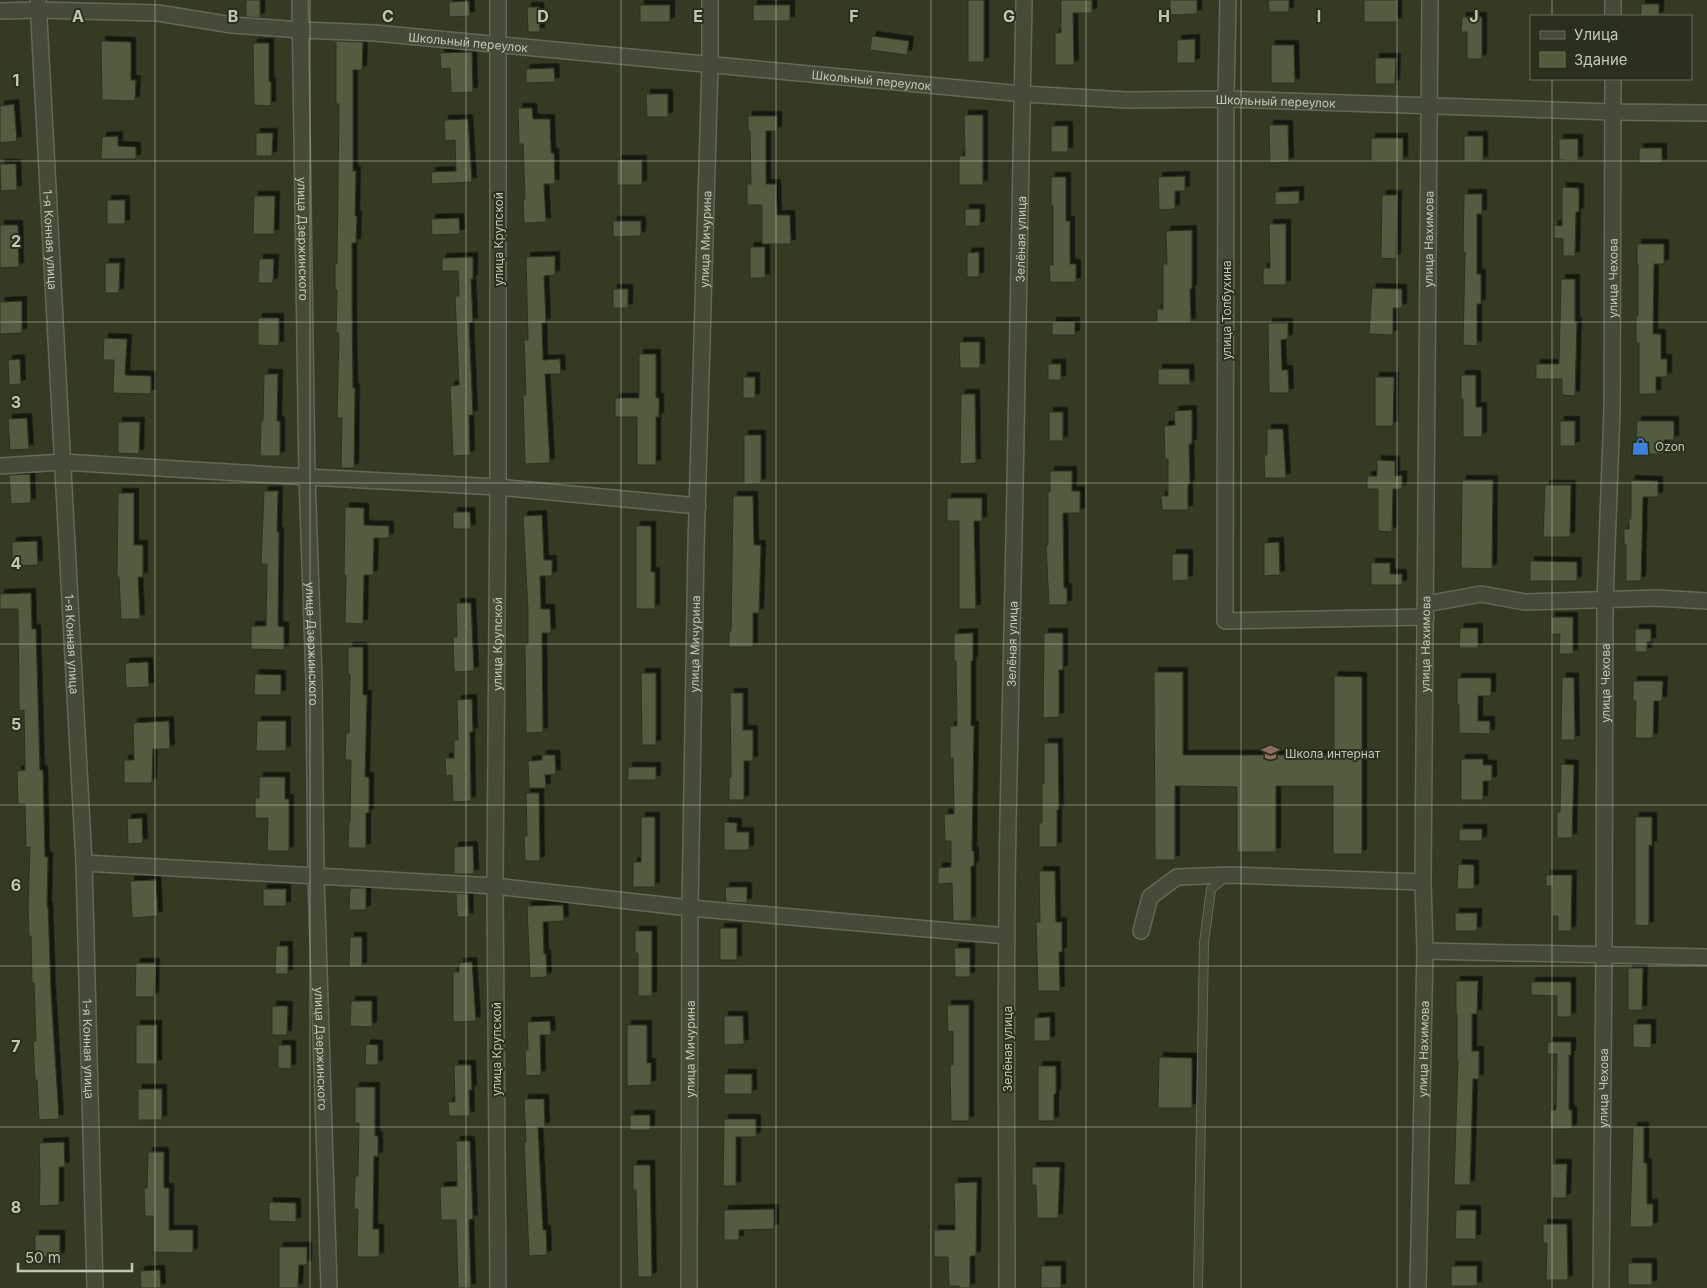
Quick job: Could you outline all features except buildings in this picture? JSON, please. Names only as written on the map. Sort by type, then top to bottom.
[{"type":"street","name":"улица Дзержинского","points":[[300,0],[302,30],[307,477],[314,679],[316,876],[329,1288]]},
{"type":"street","name":"улица Крупской","points":[[498,0],[498,487],[495,886],[498,1288]]},
{"type":"street","name":"улица Мичурина","points":[[689,1288],[690,908],[696,546],[710,65],[710,0]]},
{"type":"street","name":"Зелёная улица","points":[[1008,1288],[1007,936],[1024,0]]},
{"type":"street","name":"улица Толбухина","points":[[1228,0],[1226,99],[1225,620],[1426,610]]},
{"type":"street","name":"улица Нахимова","points":[[1418,1288],[1425,951],[1423,882],[1430,0]]},
{"type":"street","points":[[1613,0],[1613,15]]},
{"type":"street","name":"Школьный переулок","points":[[0,11],[38,5],[158,13],[232,25],[302,30],[375,32],[1023,94],[1127,100],[1226,99],[1430,107],[1707,113]]},
{"type":"street","name":"1-я Конная улица","points":[[38,5],[84,863],[95,1288]]},
{"type":"street","name":"улица Чехова","points":[[1601,1288],[1605,600],[1612,410],[1612,80]]},
{"type":"street","points":[[0,466],[63,462],[498,487],[698,506]]},
{"type":"street","points":[[1426,610],[1481,594],[1525,602],[1657,598],[1707,601]]},
{"type":"street","points":[[84,863],[495,886],[690,908],[1007,936]]},
{"type":"street","points":[[1141,930],[1150,896],[1177,877],[1230,875],[1423,882]]},
{"type":"street","points":[[1425,951],[1707,957]]},
{"type":"lane","points":[[1198,1288],[1204,943],[1212,889],[1230,875]]},
{"type":"place","name":"Ozon","points":[[1641,446]]},
{"type":"place","name":"Школа интернат","points":[[1271,753]]}]
